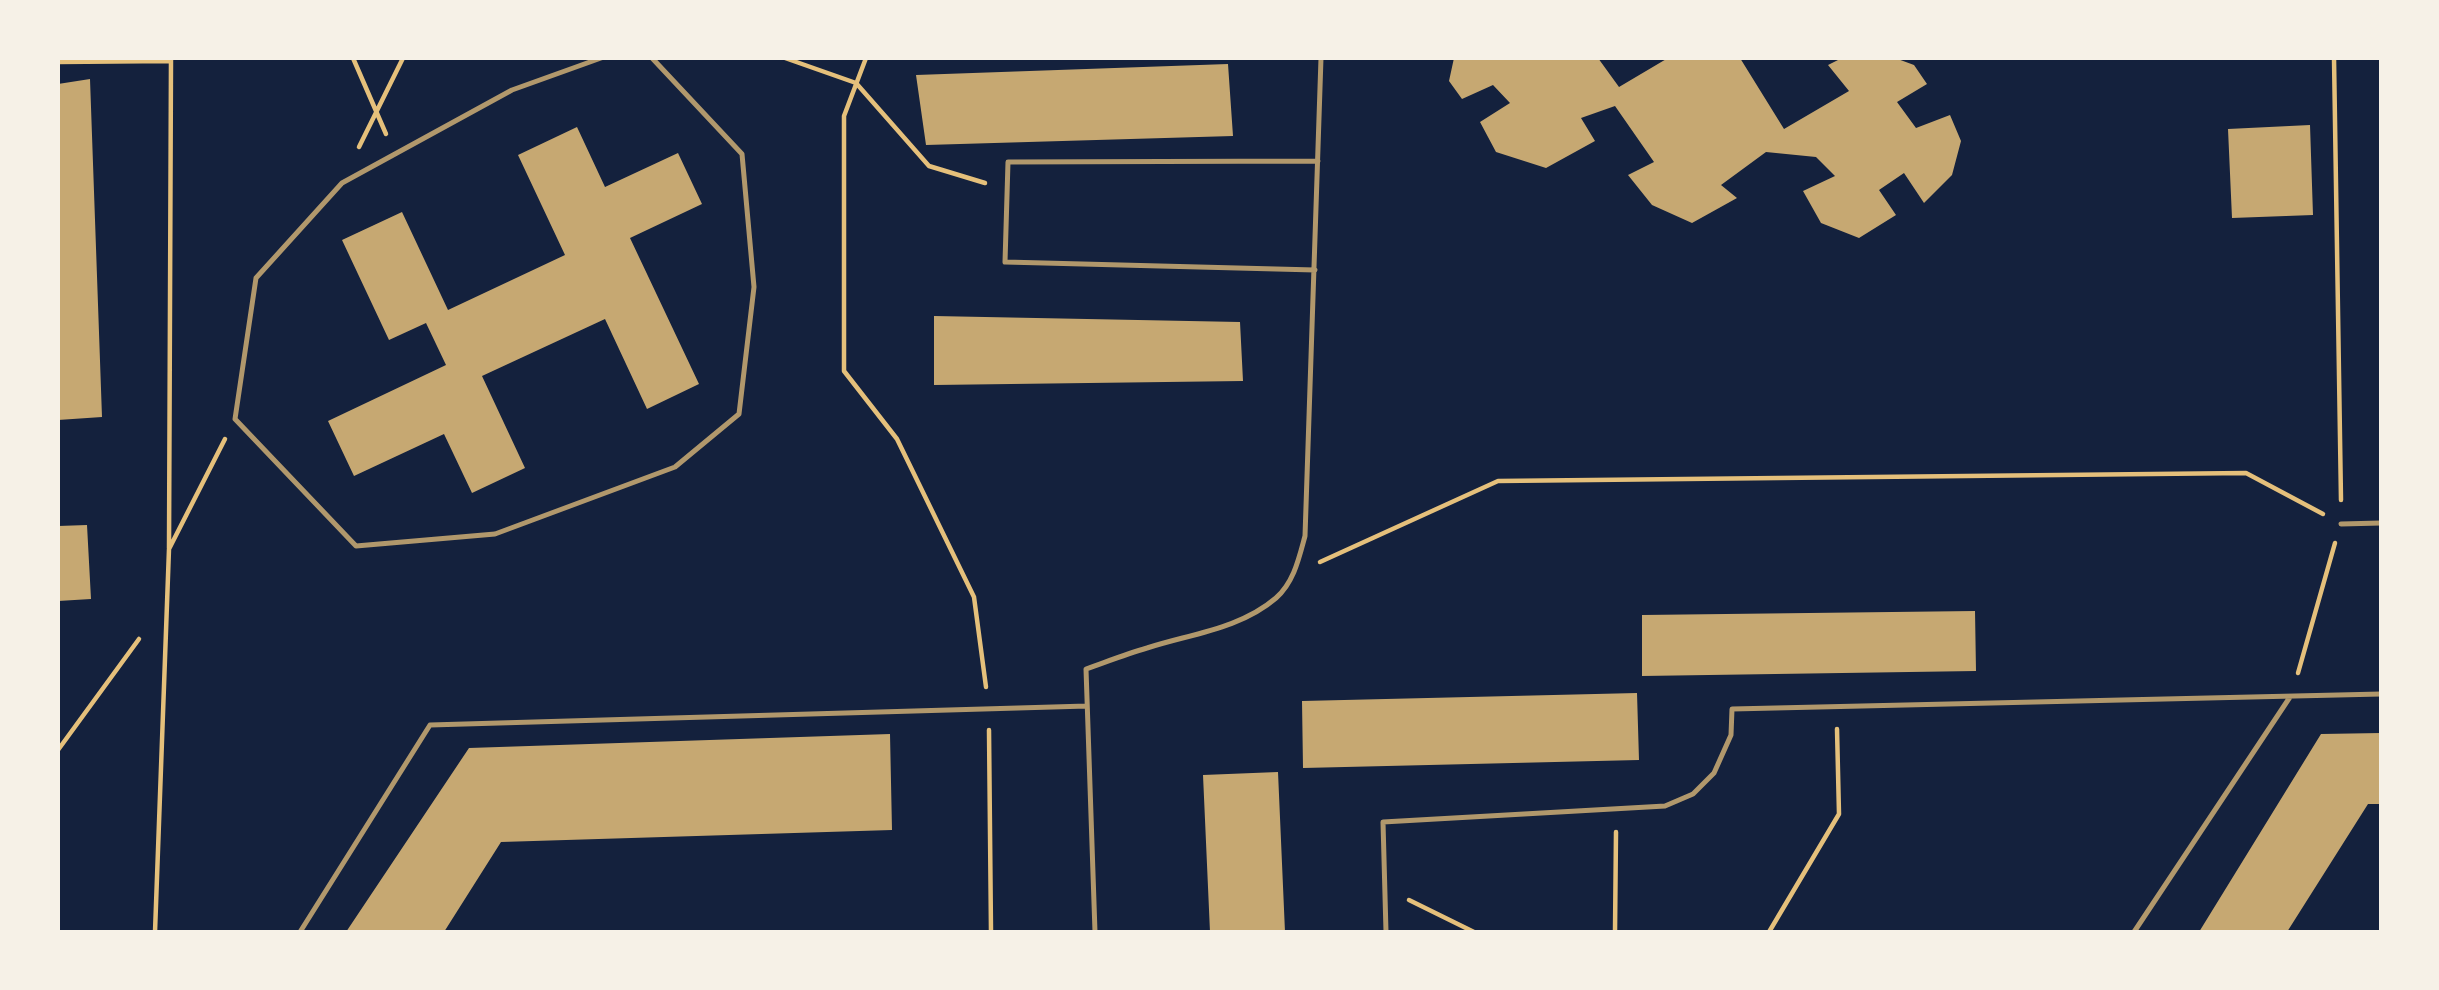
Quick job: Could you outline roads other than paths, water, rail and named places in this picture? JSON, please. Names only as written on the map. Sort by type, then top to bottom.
[{"type":"lane","points":[[601,58],[512,90],[342,183],[256,278],[235,419],[356,546],[495,534],[675,467],[739,414],[754,287],[742,155],[652,58]]},
{"type":"lane","points":[[1095,932],[1086,669],[1147,648],[1216,629],[1246,617],[1277,598],[1294,575],[1305,536],[1321,58]]},
{"type":"lane","points":[[1315,270],[1005,262],[1008,162],[1318,161]]},
{"type":"lane","points":[[2341,524],[2381,523]]},
{"type":"lane","points":[[1386,932],[1382,822],[1665,806],[1693,794],[1714,773],[1731,736],[1732,709],[2381,694]]},
{"type":"lane","points":[[2134,932],[2290,697]]},
{"type":"lane","points":[[300,932],[430,725],[1087,706]]}]
